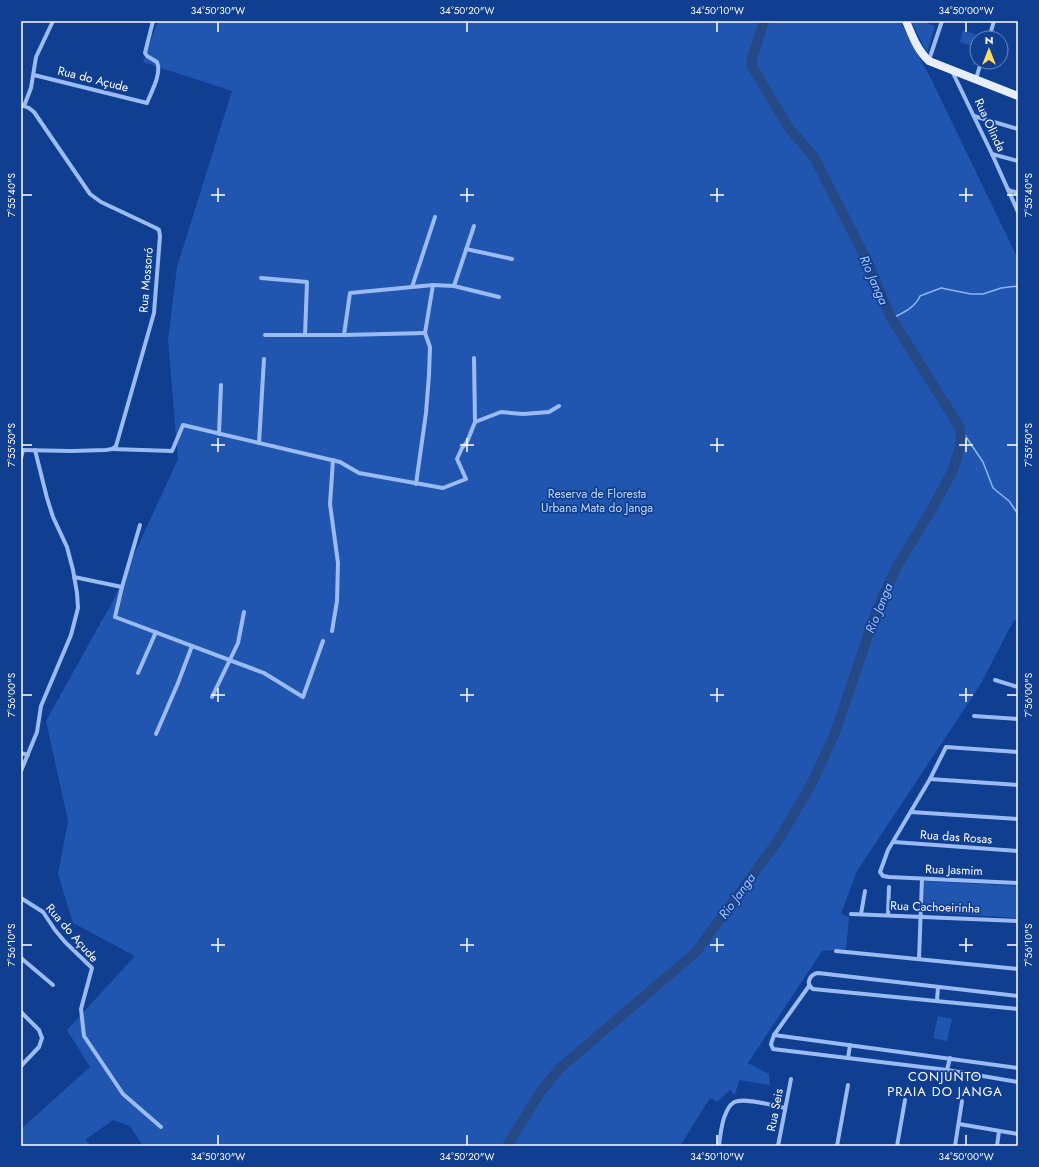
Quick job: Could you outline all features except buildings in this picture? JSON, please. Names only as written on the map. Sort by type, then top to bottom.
[{"type":"main road","points":[[906,21],[919,49],[929,61],[1018,96]]},
{"type":"street","points":[[23,105],[31,88],[36,57],[53,21]]},
{"type":"street","name":"Rua do Açude","points":[[34,75],[147,103],[157,75],[158,66],[157,62],[147,56],[145,52],[153,21]]},
{"type":"street","points":[[929,61],[942,21]]},
{"type":"street","name":"Rua Olinda","points":[[952,70],[1018,212]]},
{"type":"street","points":[[976,79],[979,70]]},
{"type":"street","name":"Rua Mossoró","points":[[23,105],[34,112],[90,194],[101,202],[156,228],[159,232],[154,313],[117,443],[112,449]]},
{"type":"street","points":[[974,116],[1018,129]]},
{"type":"street","points":[[992,154],[1018,161]]},
{"type":"street","points":[[1008,190],[1018,193]]},
{"type":"street","points":[[412,287],[435,217]]},
{"type":"street","points":[[454,286],[474,226]]},
{"type":"street","points":[[466,248],[512,259]]},
{"type":"street","points":[[261,278],[307,282],[305,335]]},
{"type":"street","points":[[416,484],[426,413],[429,368],[430,347],[425,332],[433,285]]},
{"type":"street","points":[[344,335],[350,293],[433,285],[454,286],[499,297]]},
{"type":"street","points":[[265,335],[344,335],[425,332]]},
{"type":"street","points":[[21,458],[22,450],[71,451],[112,449],[172,451],[183,425],[333,460],[340,462],[359,473],[443,488],[466,480],[457,459],[462,448],[467,442],[475,422],[474,358]]},
{"type":"street","points":[[260,443],[264,359]]},
{"type":"street","points":[[219,434],[221,385]]},
{"type":"street","points":[[475,422],[500,412],[529,414],[548,412],[559,406]]},
{"type":"street","points":[[21,771],[37,732],[41,706],[71,635],[78,608],[77,592],[67,547],[47,498],[35,450]]},
{"type":"street","points":[[332,631],[337,601],[338,563],[330,504],[333,460]]},
{"type":"street","points":[[140,525],[115,617],[264,673],[303,697],[323,641]]},
{"type":"street","points":[[74,577],[122,587]]},
{"type":"street","points":[[212,697],[238,643],[244,612]]},
{"type":"street","points":[[138,673],[156,632]]},
{"type":"street","points":[[156,734],[192,646]]},
{"type":"street","points":[[995,680],[1018,687]]},
{"type":"street","points":[[974,716],[1018,719]]},
{"type":"street","points":[[894,842],[912,812],[946,747],[1018,752]]},
{"type":"street","points":[[21,753],[28,755]]},
{"type":"street","points":[[930,779],[1018,785]]},
{"type":"street","points":[[912,812],[1018,819]]},
{"type":"street","name":"Rua das Rosas","points":[[894,842],[1018,851]]},
{"type":"street","name":"Rua Jasmim","points":[[894,842],[888,850],[880,869],[881,874],[889,877],[1018,883]]},
{"type":"street","points":[[919,959],[922,879]]},
{"type":"street","points":[[888,915],[889,887]]},
{"type":"street","points":[[861,914],[865,891]]},
{"type":"street","name":"Rua do Açude","points":[[21,898],[43,912],[54,930],[92,968],[81,1009],[84,1036],[123,1094],[161,1127]]},
{"type":"street","name":"Rua Cachoeirinha","points":[[851,914],[1018,921]]},
{"type":"street","points":[[836,951],[1018,969]]},
{"type":"street","points":[[21,958],[53,985]]},
{"type":"street","points":[[1018,996],[818,973],[811,976],[809,986],[770,1044],[777,1050],[947,1070],[1018,1082]]},
{"type":"street","points":[[809,986],[813,990],[937,1000],[1018,1009]]},
{"type":"street","points":[[937,1000],[938,988]]},
{"type":"street","points":[[21,1012],[39,1030],[42,1038],[39,1046],[21,1066]]},
{"type":"street","points":[[774,1036],[1018,1068]]},
{"type":"street","points":[[848,1058],[850,1045]]},
{"type":"street","points":[[947,1070],[950,1058]]},
{"type":"street","name":"Rua Seis","points":[[778,1146],[791,1079]]},
{"type":"street","points":[[837,1146],[848,1085]]},
{"type":"street","points":[[718,1146],[723,1120],[727,1110],[738,1100],[747,1100],[785,1108]]},
{"type":"street","points":[[897,1146],[905,1100]]},
{"type":"street","points":[[955,1146],[962,1101]]},
{"type":"street","points":[[959,1124],[1018,1134]]},
{"type":"street","points":[[997,1146],[999,1131]]},
{"type":"green space","name":"Reserva de Floresta Urbana Mata do Janga","points":[[158,21],[900,21],[932,81],[1018,259],[1018,621],[1014,620],[979,687],[857,871],[841,914],[849,917],[846,949],[822,951],[748,1063],[769,1074],[770,1085],[739,1080],[735,1095],[730,1090],[717,1102],[710,1098],[680,1146],[143,1146],[130,1126],[113,1120],[85,1140],[92,1146],[21,1146],[21,1129],[90,1067],[67,1030],[135,956],[73,923],[58,874],[68,821],[46,721],[110,607],[178,459],[168,340],[177,267],[232,91],[143,62]]},
{"type":"green space","points":[[911,21],[922,21],[935,26],[927,53]]},
{"type":"green space","points":[[963,30],[969,32],[969,45],[960,42]]},
{"type":"green space","points":[[924,881],[1018,886],[1018,918],[924,912]]},
{"type":"green space","points":[[938,1016],[952,1019],[947,1041],[933,1038]]},
{"type":"waterway","name":"Rio Janga","points":[[507,1146],[541,1091],[559,1069],[696,952],[779,839],[811,785],[835,733],[877,609],[896,568],[933,507],[953,470],[961,443],[960,428],[890,316],[868,263],[814,157],[789,128],[751,65],[764,21]]},
{"type":"waterway","points":[[891,319],[912,307],[920,296],[941,288],[971,294],[983,294],[1001,288],[1018,286]]},
{"type":"waterway","points":[[960,428],[983,462],[993,488],[1009,501],[1018,514]]},
{"type":"district","name":"CONJUNTO PRAIA DO JANGA","points":[[945,1084]]}]
